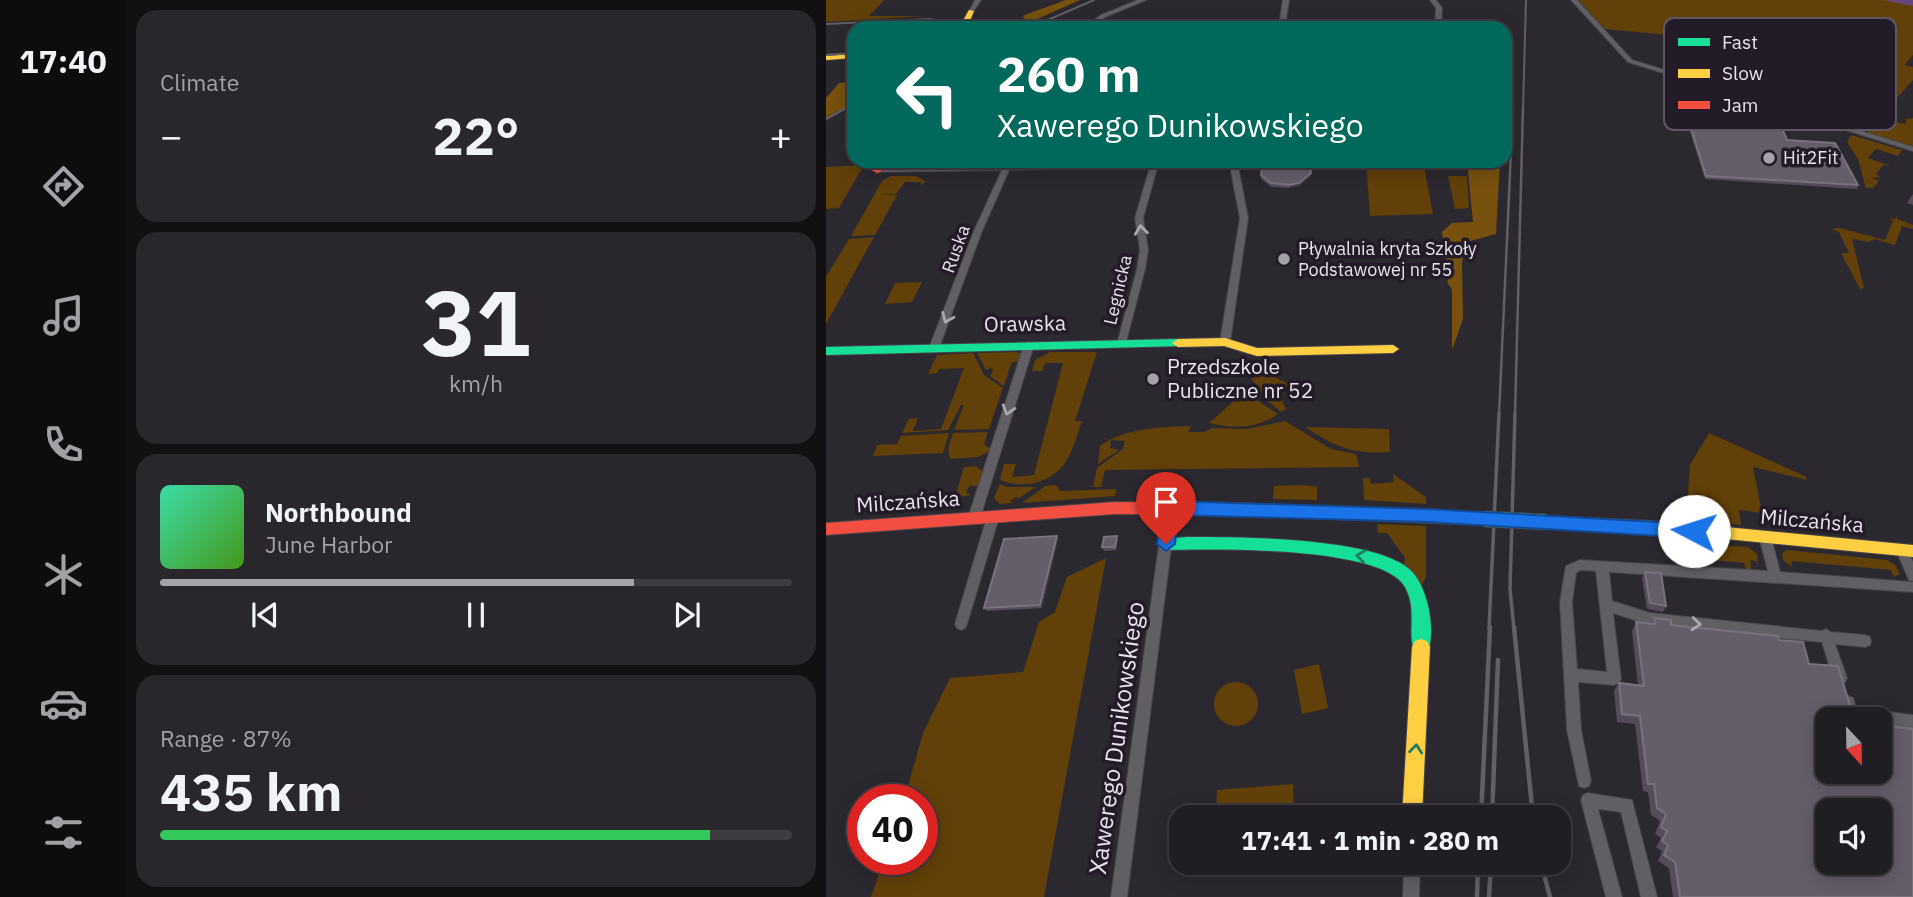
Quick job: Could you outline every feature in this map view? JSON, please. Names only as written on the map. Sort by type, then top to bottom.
[{"type":"street","points":[[1096,21],[1143,0]]},
{"type":"street","points":[[1283,21],[1286,0]]},
{"type":"street","points":[[1433,0],[1438,8],[1438,21]]},
{"type":"street","points":[[1574,0],[1630,61],[1664,72]]},
{"type":"street","points":[[966,21],[974,5]]},
{"type":"street","points":[[826,58],[847,56]]},
{"type":"street","points":[[1852,130],[1913,149]]},
{"type":"street","name":"Ruska","points":[[934,348],[1006,168]]},
{"type":"street","name":"Legnicka","points":[[1122,344],[1142,269],[1144,250],[1139,218],[1154,168]]},
{"type":"street","points":[[1225,342],[1243,230],[1244,208],[1235,168]]},
{"type":"street","name":"Orawska","points":[[826,351],[1225,342],[1257,352],[1393,349]]},
{"type":"street","points":[[974,518],[1029,345]]},
{"type":"street","name":"Milczańska","points":[[826,529],[1170,508],[1653,527],[1908,551]]},
{"type":"street","name":"Xawerego Dunikowskiego","points":[[1119,897],[1170,508]]},
{"type":"street","points":[[961,624],[993,517]]},
{"type":"street","points":[[1765,537],[1775,577]]},
{"type":"street","points":[[1166,544],[1244,543],[1365,557],[1390,563],[1405,574],[1414,591],[1420,612],[1417,696],[1419,712],[1413,805]]},
{"type":"street","points":[[1908,551],[1913,576]]},
{"type":"street","points":[[1584,781],[1574,730],[1573,675],[1566,602],[1569,576],[1574,566],[1913,587]]},
{"type":"street","points":[[1573,675],[1614,679],[1602,567]]},
{"type":"street","points":[[1606,605],[1650,619],[1865,640]]},
{"type":"street","points":[[1826,635],[1851,714],[1913,722]]},
{"type":"street","points":[[1614,897],[1588,800],[1627,805],[1649,897]]},
{"type":"street","points":[[1411,897],[1412,875]]},
{"type":"shaded area","points":[[826,0],[884,0],[869,16],[924,16],[826,22]]},
{"type":"shaded area","points":[[1066,0],[1080,0],[1033,21],[1018,21],[1025,18],[1022,16]]},
{"type":"shaded area","points":[[1578,0],[1913,0],[1913,55],[1905,65],[1913,67],[1913,80],[1896,99],[1896,18],[1664,18],[1664,35],[1605,29]]},
{"type":"shaded area","points":[[847,82],[847,106],[826,117],[826,98],[839,83]]},
{"type":"shaded area","points":[[1913,118],[1913,147],[1866,133],[1869,130],[1896,130],[1896,122],[1906,124],[1906,119]]},
{"type":"shaded area","points":[[1851,135],[1902,150],[1898,156],[1876,149],[1868,158],[1891,166],[1883,165],[1876,174],[1881,177],[1872,178],[1879,181],[1873,188],[1866,188],[1858,159],[1847,142]]},
{"type":"shaded area","points":[[826,167],[862,168],[839,208],[826,209]]},
{"type":"shaded area","points":[[1367,168],[1424,168],[1433,214],[1370,216]]},
{"type":"shaded area","points":[[1468,168],[1500,168],[1496,234],[1466,242],[1462,262],[1463,319],[1452,350],[1452,289],[1448,284],[1442,232],[1452,223],[1473,222]]},
{"type":"shaded area","points":[[891,176],[916,176],[926,182],[920,185],[922,182],[905,182],[896,194],[881,195],[897,195],[875,235],[851,236],[882,181]]},
{"type":"shaded area","points":[[1448,176],[1467,176],[1469,208],[1455,209]]},
{"type":"shaded area","points":[[1897,216],[1897,219],[1913,225],[1913,229],[1902,226],[1895,245],[1874,239],[1869,242],[1852,239],[1864,288],[1860,289],[1841,253],[1849,253],[1839,232],[1831,229],[1840,228],[1885,240],[1893,221],[1889,218],[1895,219]]},
{"type":"shaded area","points":[[874,237],[826,324],[826,277],[849,239]]},
{"type":"shaded area","points":[[922,282],[912,302],[885,304],[895,283]]},
{"type":"shaded area","points":[[1050,352],[1097,352],[1075,421],[1082,421],[1068,459],[1052,476],[1035,483],[1008,483],[1000,480],[1004,464],[1016,464],[1012,477],[1034,475],[1063,363],[1045,363],[1042,371],[1032,371],[1035,360]]},
{"type":"shaded area","points":[[973,353],[984,375],[1003,388],[989,429],[954,430],[964,405],[961,405],[948,430],[902,433],[909,419],[918,418],[913,431],[941,429],[964,368],[939,369],[937,373],[928,374],[937,355]]},
{"type":"shaded area","points":[[977,353],[1022,354],[1019,362],[1012,362],[1004,386],[990,376],[993,371],[991,368],[986,370]]},
{"type":"shaded area","points":[[1271,375],[1290,385],[1283,393],[1286,409],[1281,412],[1264,398],[1251,378]]},
{"type":"shaded area","points":[[1244,392],[1278,414],[1254,425],[1227,426],[1209,423]]},
{"type":"shaded area","points":[[1285,421],[1331,449],[1356,454],[1359,467],[1105,470],[1101,487],[1093,487],[1097,468],[1123,449],[1125,441],[1111,440],[1110,448],[1119,450],[1098,464],[1100,446],[1120,435],[1168,427],[1191,426],[1188,432],[1204,432],[1213,428],[1246,429]]},
{"type":"shaded area","points":[[1305,427],[1389,429],[1390,452],[1355,451],[1326,440]]},
{"type":"shaded area","points":[[988,432],[984,444],[992,450],[978,457],[950,459],[948,449],[953,433]]},
{"type":"shaded area","points":[[949,433],[943,453],[873,456],[877,445],[897,444],[901,436]]},
{"type":"shaded area","points":[[1709,433],[1805,476],[1807,480],[1753,467],[1762,513],[1739,510],[1741,525],[1696,519],[1687,507],[1690,465]]},
{"type":"shaded area","points":[[976,466],[984,473],[979,486],[969,486],[966,493],[971,495],[958,497],[956,494],[964,467]]},
{"type":"shaded area","points":[[1393,474],[1426,497],[1426,504],[1364,500],[1363,478],[1370,478],[1371,484],[1394,482]]},
{"type":"shaded area","points":[[1000,484],[1007,487],[1036,487],[1010,501],[1013,503],[1000,504],[994,498]]},
{"type":"shaded area","points":[[1056,485],[1060,491],[1116,489],[1115,496],[1022,503],[1045,486]]},
{"type":"shaded area","points":[[1274,486],[1317,487],[1317,500],[1273,499]]},
{"type":"shaded area","points":[[1377,524],[1426,526],[1426,577],[1420,588],[1404,565],[1405,558],[1387,533],[1378,533]]},
{"type":"shaded area","points":[[1670,541],[1748,547],[1757,554],[1758,568],[1756,561],[1750,560],[1752,571],[1747,571],[1744,563],[1681,557],[1671,549]]},
{"type":"shaded area","points":[[1787,550],[1887,560],[1896,566],[1900,574],[1894,577],[1891,570],[1791,561],[1792,567],[1783,560],[1782,553]]},
{"type":"shaded area","points":[[1106,558],[1044,897],[871,897],[879,875],[938,875],[938,784],[909,784],[923,733],[950,678],[1023,672],[1039,622],[1055,612],[1067,577]]},
{"type":"shaded area","points":[[1319,664],[1328,708],[1302,714],[1294,670]]},
{"type":"shaded area","points":[[1236,682],[1251,689],[1258,704],[1251,719],[1236,726],[1221,719],[1214,704],[1221,689]]},
{"type":"shaded area","points":[[1293,784],[1294,805],[1216,805],[1217,790]]},
{"type":"building","name":"Hit2Fit","points":[[1692,130],[1783,130],[1787,140],[1835,143],[1858,185],[1706,176]]},
{"type":"building","points":[[1310,168],[1311,173],[1299,183],[1290,185],[1271,183],[1261,175],[1262,169]]},
{"type":"building","points":[[1057,536],[1040,605],[984,608],[1004,539]]},
{"type":"building","points":[[1117,536],[1115,547],[1102,547],[1104,537]]},
{"type":"building","points":[[1645,572],[1661,573],[1666,606],[1650,603]]},
{"type":"building","points":[[1654,618],[1671,620],[1671,625],[1778,636],[1779,640],[1803,642],[1809,664],[1838,666],[1850,707],[1815,707],[1815,784],[1892,784],[1892,726],[1913,729],[1913,897],[1680,897],[1675,862],[1664,855],[1668,845],[1662,841],[1667,831],[1661,827],[1666,814],[1657,808],[1654,784],[1648,784],[1640,716],[1622,714],[1619,683],[1644,686],[1636,622],[1655,624]]},
{"type":"waterway","points":[[1889,0],[1913,3]]},
{"type":"tram line","points":[[888,21],[939,21]]},
{"type":"tram line","points":[[826,24],[847,23]]},
{"type":"tram line","points":[[826,55],[847,54]]},
{"type":"railway","points":[[1045,21],[1094,0]]},
{"type":"railway","points":[[1523,109],[1526,0]]},
{"type":"railway","points":[[1512,129],[1513,107]]},
{"type":"railway","points":[[1515,415],[1523,107]]},
{"type":"railway","points":[[826,119],[847,108]]},
{"type":"railway","points":[[1499,415],[1510,168]]},
{"type":"railway","points":[[1489,629],[1499,413]]},
{"type":"railway","points":[[1514,629],[1510,589],[1515,413]]},
{"type":"railway","points":[[1482,805],[1490,627]]},
{"type":"railway","points":[[1514,627],[1532,805]]},
{"type":"railway","points":[[1492,805],[1498,660]]},
{"type":"railway","points":[[1477,897],[1478,875]]},
{"type":"railway","points":[[1489,897],[1490,875]]},
{"type":"railway","points":[[1544,875],[1550,897]]},
{"type":"traffic: fast","points":[[826,351],[1178,343]]},
{"type":"traffic: fast","points":[[1233,509],[1485,519]]},
{"type":"traffic: fast","points":[[1485,519],[1545,522]]},
{"type":"traffic: fast","points":[[1166,544],[1289,546],[1359,555],[1385,563],[1402,572],[1414,588],[1420,607],[1421,647]]},
{"type":"traffic: slow","points":[[966,21],[971,11]]},
{"type":"traffic: slow","points":[[826,58],[847,56]]},
{"type":"traffic: slow","points":[[1178,343],[1225,342],[1257,352],[1393,349]]},
{"type":"traffic: slow","points":[[1545,522],[1674,528],[1913,551]]},
{"type":"traffic: slow","points":[[1413,805],[1421,647]]},
{"type":"traffic: jam","points":[[826,529],[1115,508],[1233,509]]},
{"type":"place","name":"Hit2Fit","points":[[1769,158]]},
{"type":"place","name":"Pływalnia kryta Szkoły Podstawowej nr 55","points":[[1284,259]]},
{"type":"place","name":"Przedszkole Publiczne nr 52","points":[[1153,379]]},
{"type":"route","points":[[1166,544],[1170,508],[1428,515],[1694,531]]}]
